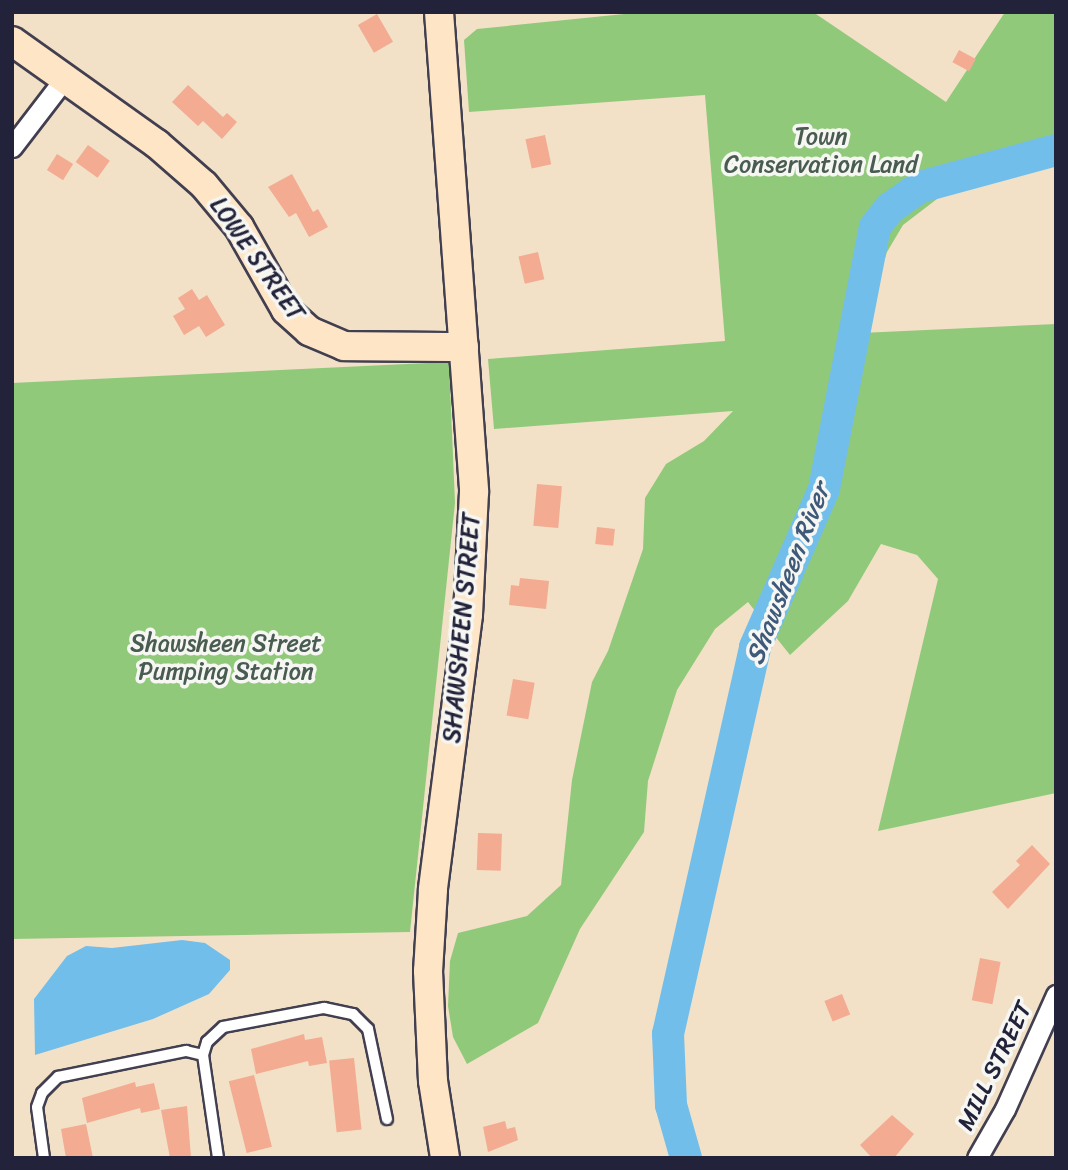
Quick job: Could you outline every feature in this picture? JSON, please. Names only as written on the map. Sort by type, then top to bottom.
[{"type":"main road","name":"SHAWSHEEN STREET","points":[[439,12],[473,466],[472,561],[428,971],[433,1080],[445,1158]]},
{"type":"main road","name":"LOWE STREET","points":[[12,41],[168,153],[217,197],[282,304],[309,331],[344,346],[464,347]]},
{"type":"street","points":[[12,147],[65,78]]},
{"type":"street","name":"MILL STREET","points":[[977,1158],[1005,1109],[1056,995]]},
{"type":"lane","points":[[218,1158],[204,1055],[207,1042],[223,1027],[324,1008],[346,1010],[359,1018],[372,1036],[387,1119]]},
{"type":"lane","points":[[44,1158],[37,1107],[42,1093],[58,1077],[186,1051],[204,1055]]},
{"type":"green space","name":"Town Conservation Land","points":[[644,12],[813,12],[946,102],[1005,12],[1056,12],[1056,148],[999,169],[971,173],[903,225],[887,252],[861,333],[1056,324],[1056,793],[878,831],[938,579],[917,555],[881,544],[848,601],[790,655],[748,602],[715,629],[677,690],[648,781],[644,832],[580,929],[538,1023],[467,1064],[453,1037],[448,1006],[450,961],[458,933],[527,916],[561,885],[572,780],[592,682],[608,651],[643,549],[645,498],[666,464],[704,441],[733,411],[494,429],[488,359],[725,341],[705,95],[469,112],[464,40],[477,29]]},
{"type":"green space","name":"Shawsheen Street Pumping Station","points":[[449,362],[455,503],[410,932],[12,939],[12,383]]},
{"type":"water","points":[[182,940],[205,943],[230,960],[230,970],[209,994],[153,1019],[35,1055],[34,999],[67,956],[86,946],[112,948]]},
{"type":"building","points":[[377,14],[393,42],[374,53],[358,25]]},
{"type":"building","points":[[959,50],[976,59],[969,71],[952,62]]},
{"type":"building","points":[[188,85],[223,117],[227,113],[237,122],[222,139],[203,121],[198,126],[172,102]]},
{"type":"building","points":[[545,135],[551,164],[532,169],[525,139]]},
{"type":"building","points":[[88,145],[110,161],[97,178],[76,162]]},
{"type":"building","points":[[57,154],[73,164],[63,180],[47,170]]},
{"type":"building","points":[[292,174],[313,212],[318,209],[328,227],[309,237],[296,213],[289,217],[268,187]]},
{"type":"building","points":[[538,252],[544,279],[525,284],[519,256]]},
{"type":"building","points":[[192,289],[199,300],[207,295],[225,325],[206,337],[199,326],[184,335],[173,316],[185,309],[178,298]]},
{"type":"building","points":[[537,484],[562,486],[558,528],[533,526]]},
{"type":"building","points":[[597,527],[615,529],[613,546],[595,544]]},
{"type":"building","points":[[520,578],[549,581],[546,609],[509,605],[511,585],[519,586]]},
{"type":"building","points":[[513,679],[535,683],[528,719],[507,715]]},
{"type":"building","points":[[478,833],[502,834],[501,871],[477,870]]},
{"type":"building","points":[[1032,845],[1050,864],[1008,909],[992,892],[1020,865],[1016,861]]},
{"type":"building","points":[[980,958],[1001,962],[992,1004],[972,1000]]},
{"type":"building","points":[[842,994],[850,1014],[833,1022],[824,1001]]},
{"type":"building","points":[[304,1034],[305,1040],[322,1037],[327,1063],[309,1066],[308,1061],[256,1074],[251,1049]]},
{"type":"building","points":[[354,1058],[362,1130],[337,1132],[329,1061]]},
{"type":"building","points":[[254,1075],[272,1147],[247,1153],[229,1081]]},
{"type":"building","points":[[135,1082],[136,1087],[154,1083],[160,1109],[141,1113],[140,1108],[87,1123],[82,1098]]},
{"type":"building","points":[[187,1106],[191,1158],[170,1158],[161,1110]]},
{"type":"building","points":[[892,1115],[914,1134],[894,1158],[872,1158],[860,1145]]},
{"type":"building","points":[[505,1121],[507,1129],[515,1127],[518,1140],[488,1152],[483,1127]]},
{"type":"building","points":[[86,1124],[93,1158],[66,1158],[61,1129]]},
{"type":"waterway","name":"Shawsheen River","points":[[686,1158],[671,1105],[668,1034],[755,647],[824,489],[875,227],[890,208],[920,187],[1056,150]]}]
